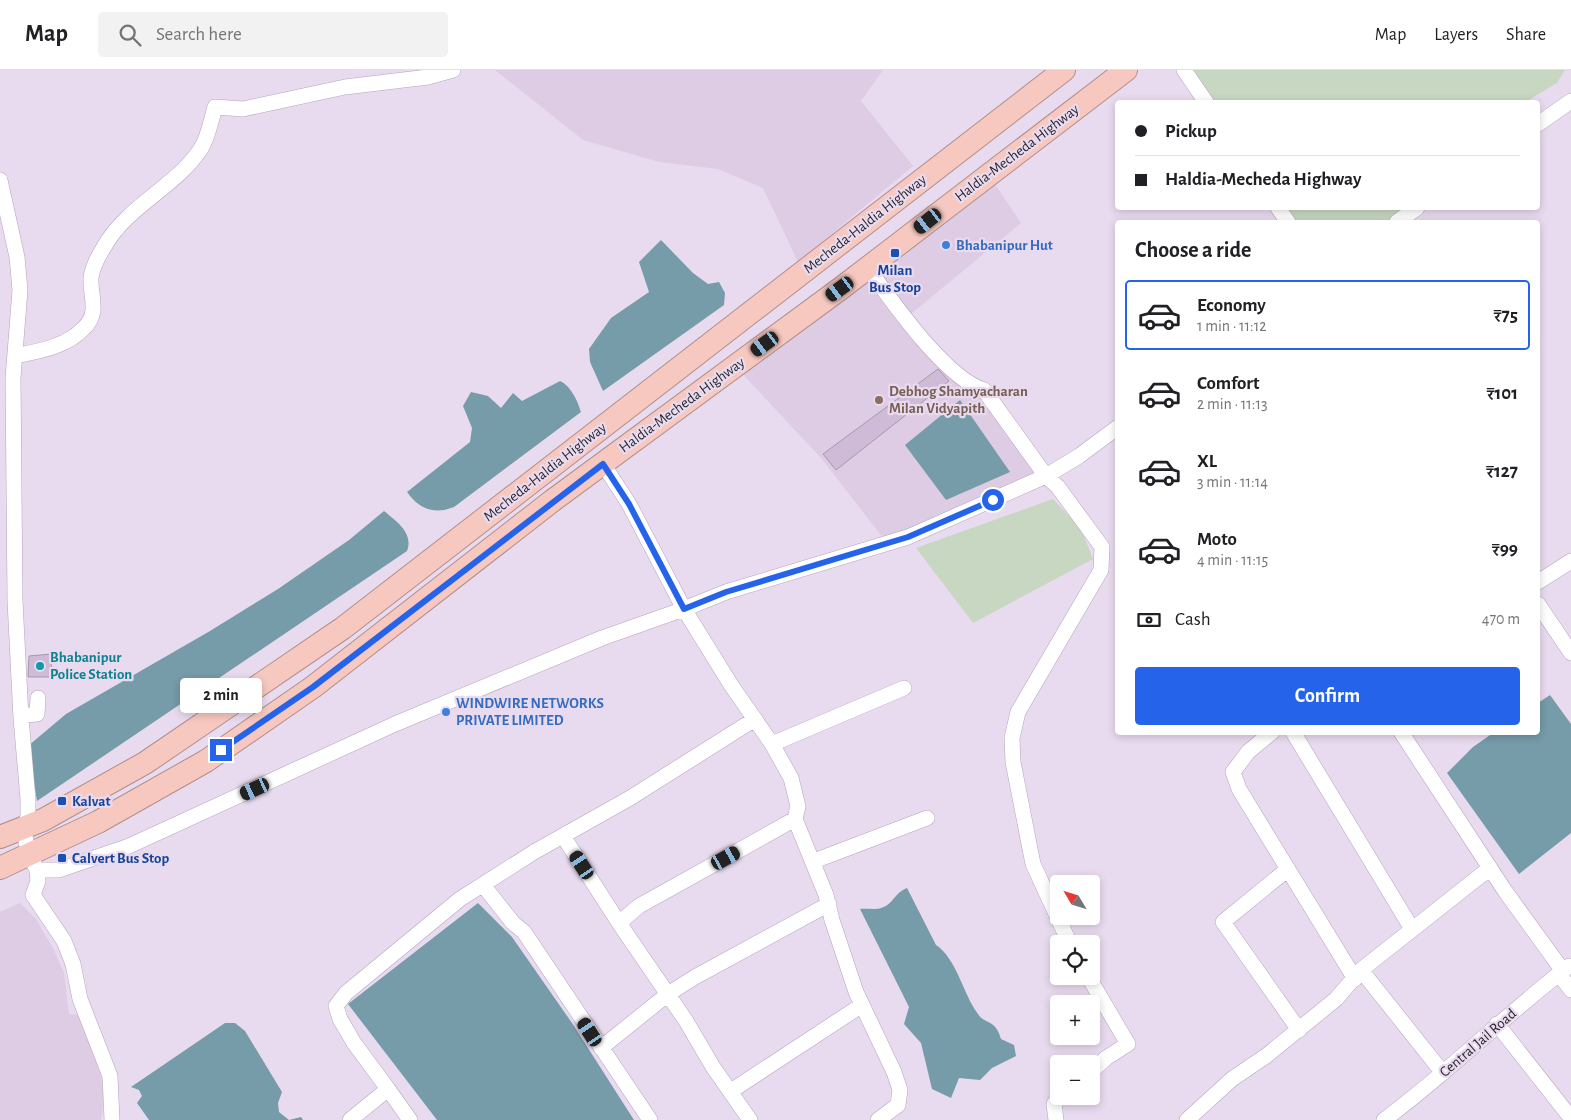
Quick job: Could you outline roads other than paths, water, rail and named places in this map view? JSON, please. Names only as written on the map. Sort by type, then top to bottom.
[{"type":"highway","name":"Mecheda-Haldia Highway","points":[[0,837],[43,820],[145,763],[343,628],[1064,70]]},
{"type":"highway","name":"Haldia-Mecheda Highway","points":[[0,868],[33,862],[98,822],[206,761],[313,687],[603,464],[867,267],[1126,70]]},
{"type":"street","points":[[15,356],[50,349],[84,329],[91,319],[94,309],[91,278],[105,246],[120,224],[178,173],[201,149],[215,107],[243,109],[345,87],[428,76],[453,70]]},
{"type":"street","points":[[1184,70],[1205,100]]},
{"type":"street","points":[[1540,123],[1571,101]]},
{"type":"street","points":[[0,180],[17,257],[20,290],[15,356],[15,601],[21,718],[28,799],[28,817],[23,828],[38,881],[33,895],[64,941],[72,964],[80,999],[110,1076],[112,1120]]},
{"type":"street","points":[[1400,220],[1414,210]]},
{"type":"street","points":[[867,267],[940,358],[972,386],[984,390],[1046,476],[1058,488],[1102,547],[1101,570],[1018,712],[1012,738],[1013,762],[1032,864],[1066,935]]},
{"type":"street","points":[[33,862],[59,870],[129,846],[395,724],[602,638],[726,592],[908,537],[1046,476],[1079,456],[1115,429]]},
{"type":"street","points":[[603,464],[629,504],[684,609],[792,778],[798,806],[795,819],[814,861],[856,992],[894,1072],[900,1090],[898,1105],[878,1120]]},
{"type":"street","points":[[1540,581],[1571,561]]},
{"type":"street","points":[[1540,612],[1544,627],[1571,653]]},
{"type":"street","points":[[772,744],[904,688]]},
{"type":"street","points":[[21,718],[24,714],[37,714],[38,698]]},
{"type":"street","points":[[410,1120],[354,1043],[340,1019],[336,1006],[346,993],[397,949],[460,899],[563,836],[630,798],[755,719]]},
{"type":"street","points":[[1268,735],[1248,752],[1233,772],[1239,789],[1288,869],[1358,974],[1443,1073]]},
{"type":"street","points":[[1295,735],[1412,930]]},
{"type":"street","points":[[1403,735],[1490,868],[1564,970],[1571,990]]},
{"type":"street","points":[[814,861],[927,818]]},
{"type":"street","points":[[619,923],[639,906],[795,819]]},
{"type":"street","points":[[563,836],[750,1120]]},
{"type":"street","points":[[1187,1120],[1232,1079],[1300,1030],[1336,999],[1358,974],[1490,868]]},
{"type":"street","points":[[1288,869],[1223,922],[1300,1030]]},
{"type":"street","points":[[483,885],[513,923],[524,932],[650,1120]]},
{"type":"street","points":[[601,1048],[668,994],[694,977],[828,904]]},
{"type":"street","name":"Central Jail Road","points":[[1384,1120],[1443,1073],[1497,1024],[1564,970]]},
{"type":"street","points":[[1093,985],[1128,1044],[1100,1064]]},
{"type":"street","points":[[730,1091],[862,1005]]},
{"type":"street","points":[[1497,1024],[1571,1118]]},
{"type":"street","points":[[350,1120],[388,1089]]},
{"type":"street","points":[[1054,1105],[1056,1120]]},
{"type":"water","points":[[661,240],[693,273],[708,284],[719,282],[725,293],[724,305],[603,391],[590,362],[589,349],[611,318],[649,292],[639,262]]},
{"type":"water","points":[[560,381],[573,394],[581,412],[454,507],[440,510],[427,509],[417,503],[407,492],[470,442],[472,428],[463,406],[471,392],[488,396],[501,408],[513,393],[522,401]]},
{"type":"water","points":[[960,400],[1010,472],[946,500],[905,445]]},
{"type":"water","points":[[384,511],[406,533],[409,545],[407,551],[37,801],[28,746],[66,714],[210,631],[278,589],[349,540]]},
{"type":"water","points":[[1550,695],[1571,724],[1571,833],[1519,874],[1447,773],[1473,747],[1490,735],[1540,735],[1540,702]]},
{"type":"water","points":[[907,888],[936,945],[943,951],[955,968],[978,1014],[996,1028],[1001,1039],[1014,1045],[1016,1056],[992,1068],[980,1080],[959,1078],[951,1098],[932,1089],[921,1043],[904,1024],[909,1007],[860,909],[881,908]]},
{"type":"water","points":[[478,903],[512,937],[572,1023],[634,1120],[437,1120],[348,1004]]},
{"type":"water","points":[[225,1023],[235,1023],[245,1031],[282,1092],[278,1103],[279,1112],[289,1120],[149,1120],[137,1103],[142,1096],[139,1090],[131,1087]]},
{"type":"water","points":[[301,1117],[303,1120],[289,1120]]},
{"type":"place","name":"Bhabanipur Hut","points":[[946,245]]},
{"type":"place","name":"Milan Bus Stop","points":[[895,253]]},
{"type":"place","name":"Debhog Shamyacharan Milan Vidyapith","points":[[879,400]]},
{"type":"place","name":"Bhabanipur Police Station","points":[[40,666]]},
{"type":"place","name":"WINDWIRE NETWORKS PRIVATE LIMITED","points":[[446,712]]},
{"type":"place","name":"Kalvat","points":[[62,801]]},
{"type":"place","name":"Calvert Bus Stop","points":[[62,858]]}]
